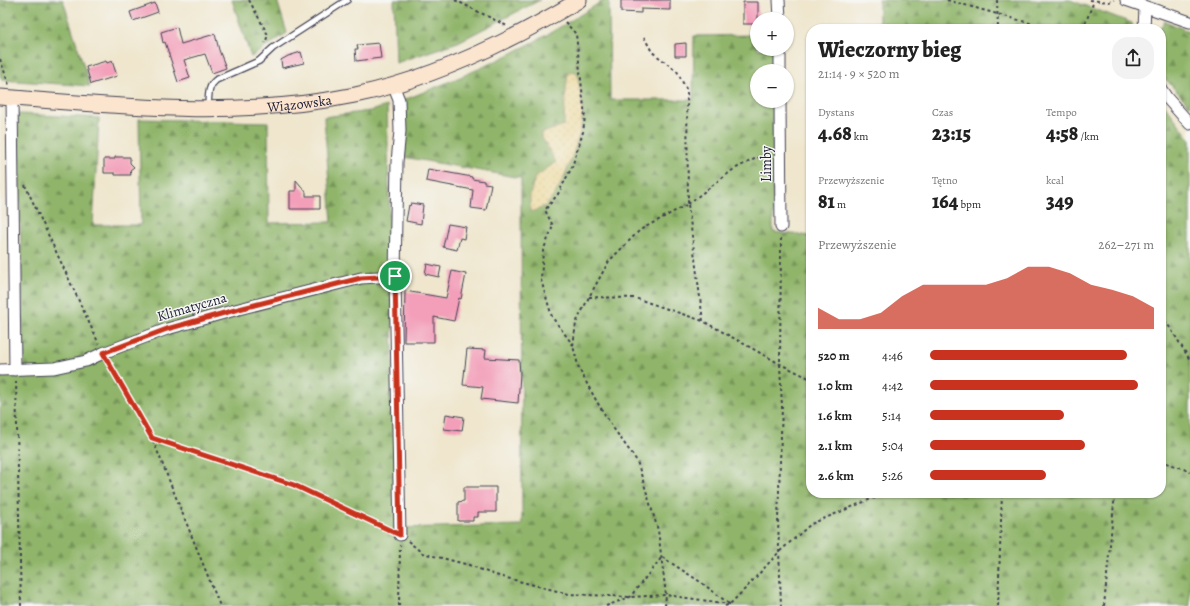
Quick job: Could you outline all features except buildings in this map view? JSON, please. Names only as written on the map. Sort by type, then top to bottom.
[{"type":"main road","name":"Wiązowska","points":[[6,97],[208,110],[258,108],[314,102],[355,95],[393,85],[432,72],[476,54],[517,34],[579,0]]},
{"type":"street","points":[[779,0],[780,12]]},
{"type":"street","points":[[1126,0],[1190,22]]},
{"type":"street","points":[[1144,24],[1145,7]]},
{"type":"street","points":[[393,85],[399,100],[400,131],[397,162],[395,276],[400,535]]},
{"type":"street","points":[[1166,96],[1190,124]]},
{"type":"street","points":[[6,97],[15,370]]},
{"type":"street","name":"Limby","points":[[780,108],[781,227]]},
{"type":"street","name":"Klimatyczna","points":[[0,370],[54,368],[86,361],[167,329],[235,310],[361,278],[395,276]]},
{"type":"lane","points":[[208,110],[209,89],[212,83],[258,61],[273,48],[347,0]]},
{"type":"path","points":[[248,0],[268,35],[258,61]]},
{"type":"path","points":[[455,0],[504,24],[517,34]]},
{"type":"path","points":[[947,0],[1034,24]]},
{"type":"path","points":[[997,0],[998,24]]},
{"type":"path","points":[[1090,0],[1109,2],[1114,0]]},
{"type":"path","points":[[1085,24],[1094,1]]},
{"type":"path","points":[[564,21],[576,34],[585,117],[583,132],[572,167],[558,194],[545,210],[553,226],[543,251],[541,280],[552,317],[573,346],[579,369],[614,429],[637,461],[658,530],[666,595],[665,606]]},
{"type":"path","points":[[644,38],[652,52],[677,71],[687,91],[688,204],[703,321]]},
{"type":"path","points":[[0,59],[6,97]]},
{"type":"path","points":[[573,346],[576,323],[588,297],[609,261],[640,230],[688,204],[734,169],[781,146]]},
{"type":"path","points":[[22,180],[103,353],[152,438],[220,606]]},
{"type":"path","points":[[781,227],[780,364],[782,407],[778,519],[781,606]]},
{"type":"path","points":[[588,297],[635,298],[703,321],[780,364],[806,377]]},
{"type":"path","points":[[1166,324],[1190,360]]},
{"type":"path","points":[[15,370],[21,606]]},
{"type":"path","points":[[152,438],[294,485],[400,535],[422,553],[469,565],[495,575],[570,594],[630,597],[666,595],[730,604]]},
{"type":"path","points":[[1166,462],[1190,471]]},
{"type":"path","points":[[726,606],[730,604],[780,552],[812,524],[875,498]]},
{"type":"path","points":[[998,606],[1002,498]]},
{"type":"path","points":[[1104,606],[1115,498]]},
{"type":"path","points":[[399,606],[400,535]]},
{"type":"path","points":[[606,606],[630,597],[662,557]]},
{"type":"path","points":[[662,557],[730,604]]},
{"type":"green space","points":[[0,0],[63,0],[90,86],[2,80],[0,74]]},
{"type":"green space","points":[[232,0],[277,0],[287,33],[251,57]]},
{"type":"green space","points":[[394,0],[540,0],[458,42],[396,63]]},
{"type":"green space","points":[[604,0],[609,0],[610,100],[693,100],[694,36],[750,35],[750,56],[773,56],[773,64],[750,64],[750,108],[773,108],[773,232],[806,235],[806,498],[1166,498],[1166,107],[1190,139],[1190,606],[0,606],[0,375],[24,375],[18,114],[99,118],[93,225],[141,225],[139,119],[268,122],[269,223],[332,222],[324,117],[370,111],[387,106],[397,528],[522,525],[521,178],[404,157],[404,100],[464,76],[532,43]]},
{"type":"green space","points":[[879,0],[1070,0],[1132,24],[879,24]]},
{"type":"green space","points":[[1165,21],[1190,32],[1190,106],[1166,80],[1166,24],[1163,24]]},
{"type":"sand","points":[[568,72],[577,72],[582,107],[581,128],[569,166],[551,200],[540,209],[530,212],[530,195],[535,177],[556,162],[540,134],[564,125]]},
{"type":"route","points":[[395,276],[400,535],[294,485],[152,438],[103,353],[167,329],[235,310],[361,278],[395,276]]}]
